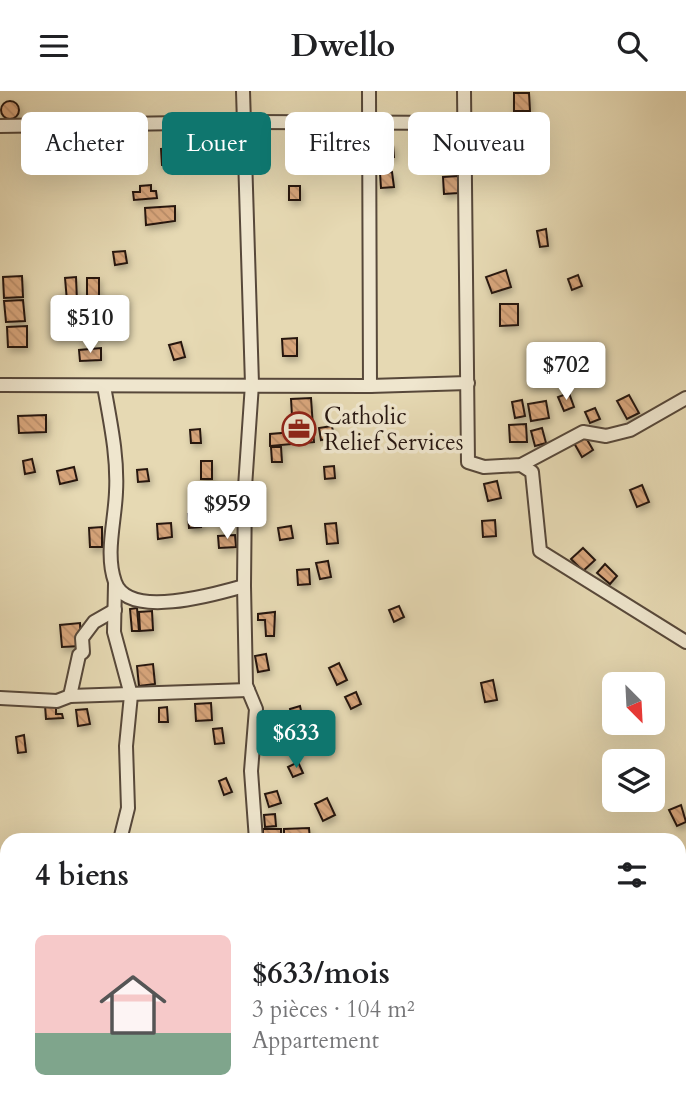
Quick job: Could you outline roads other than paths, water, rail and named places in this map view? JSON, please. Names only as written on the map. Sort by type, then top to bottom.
[{"type":"street","points":[[243,91],[243,112]]},
{"type":"street","points":[[369,91],[369,112]]},
{"type":"street","points":[[464,91],[464,112]]},
{"type":"street","points":[[0,126],[162,123]]},
{"type":"street","points":[[245,175],[252,384],[244,487],[244,586],[248,690],[256,709],[251,771],[255,833]]},
{"type":"street","points":[[369,175],[370,386]]},
{"type":"street","points":[[465,175],[468,383],[465,446],[468,462],[484,467],[521,465],[583,432],[606,436],[630,430],[686,398]]},
{"type":"street","points":[[0,385],[370,386],[468,383]]},
{"type":"street","points":[[104,386],[115,449],[117,492],[110,547],[115,584],[114,632],[131,695],[126,746],[128,808],[122,833]]},
{"type":"street","points":[[521,465],[532,472],[540,551],[686,642]]},
{"type":"street","points":[[115,584],[124,595],[149,603],[188,599],[244,586]]},
{"type":"street","points":[[70,697],[83,652],[82,638],[94,622],[115,610]]},
{"type":"street","points":[[0,698],[57,701],[70,697],[248,690]]},
{"type":"place","name":"Catholic Relief Services","points":[[299,429]]}]
